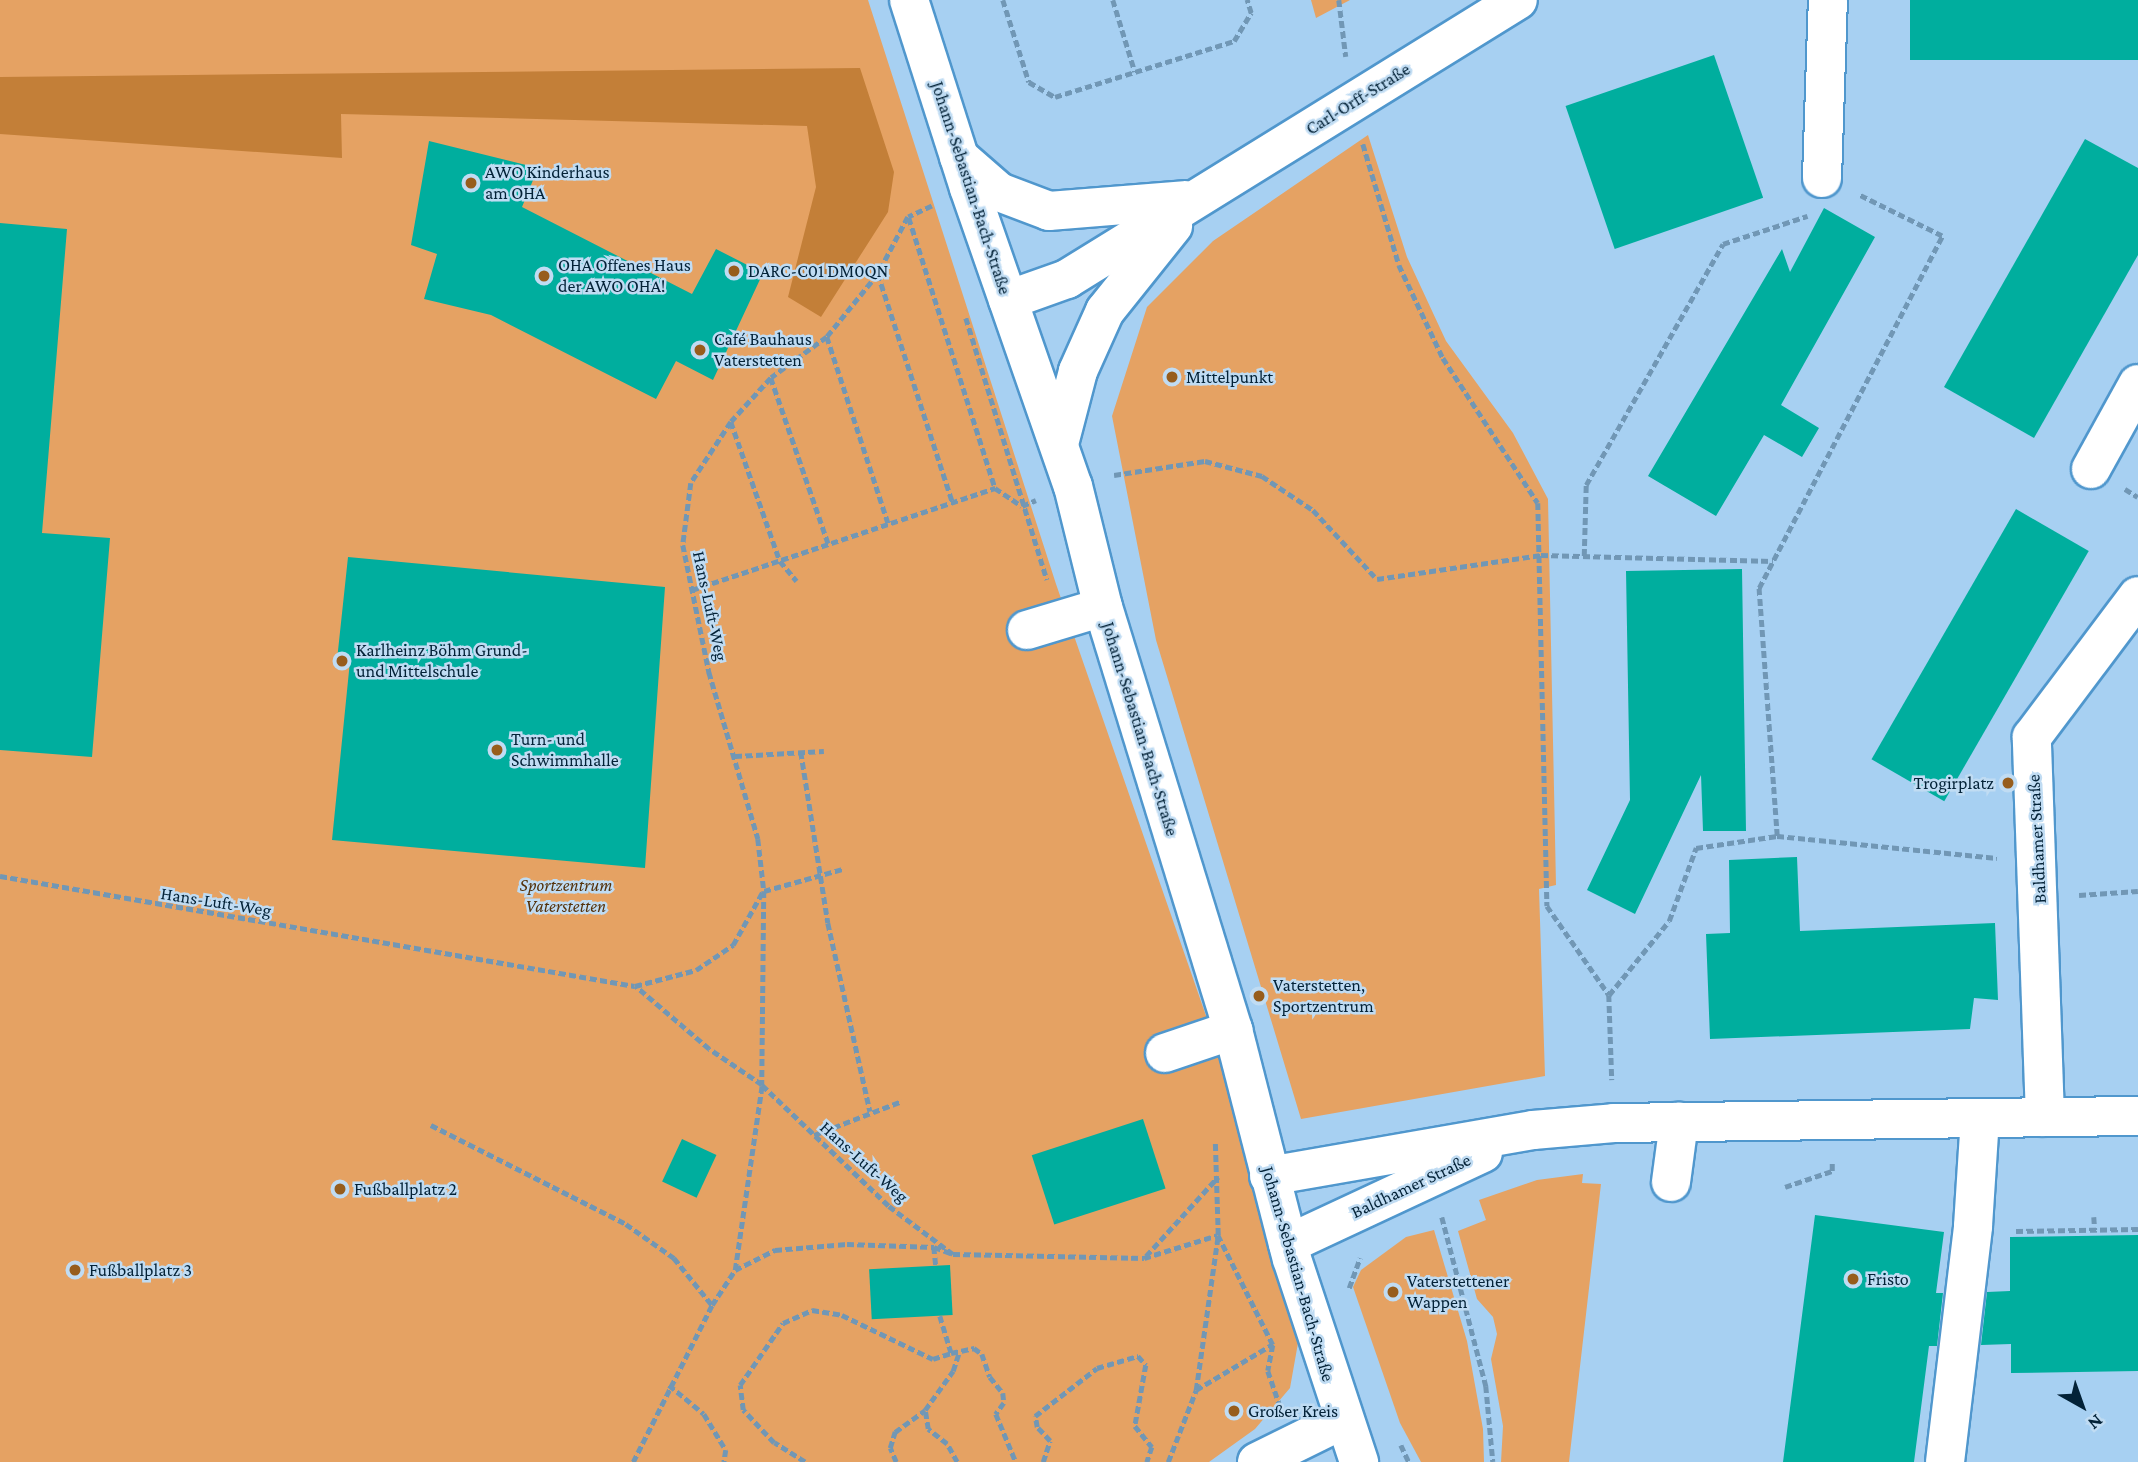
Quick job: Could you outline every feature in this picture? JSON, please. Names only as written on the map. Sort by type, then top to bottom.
[{"type":"street","name":"Johann-Sebastian-Bach-Straße","points":[[909,0],[964,173],[1059,444],[1103,607],[1233,1030],[1269,1175],[1313,1331],[1342,1420],[1359,1462]]},
{"type":"street","name":"Carl-Orff-Straße","points":[[1008,299],[1068,279],[1518,0]]},
{"type":"street","points":[[1822,177],[1828,0]]},
{"type":"street","name":"Carl-Orff-Straße","points":[[964,173],[999,192],[1049,212],[1198,198]]},
{"type":"street","name":"Carl-Orff-Straße","points":[[1059,444],[1078,371],[1105,311],[1198,198]]},
{"type":"street","points":[[2091,469],[2138,384]]},
{"type":"street","name":"Baldhamer Straße","points":[[2045,1117],[2040,880],[2032,737],[2138,596]]},
{"type":"street","points":[[1044,625],[1103,607]]},
{"type":"street","points":[[1165,1053],[1233,1030]]},
{"type":"street","name":"Baldhamer Straße","points":[[1269,1175],[1533,1130],[1679,1122],[2138,1116]]},
{"type":"street","points":[[1945,1462],[1973,1226],[1980,1118]]},
{"type":"street","points":[[1671,1182],[1679,1122]]},
{"type":"street","name":"Baldhamer Straße","points":[[1288,1244],[1533,1130]]},
{"type":"street","points":[[1257,1462],[1342,1420]]},
{"type":"path","points":[[1003,0],[1029,82],[1055,97],[1234,41],[1251,13],[1247,0]]},
{"type":"path","points":[[1113,0],[1135,72]]},
{"type":"path","points":[[1339,0],[1352,102],[1399,265],[1443,358],[1538,503],[1548,906],[1609,995],[1612,1074]]},
{"type":"path","points":[[964,173],[933,205],[908,217],[995,488],[1022,506]]},
{"type":"path","points":[[1584,556],[1586,485],[1723,244],[1807,216],[1822,177],[1942,236],[1759,588],[1777,836]]},
{"type":"path","points":[[929,192],[937,218]]},
{"type":"path","name":"Hans-Luft-Weg","points":[[633,1462],[669,1385],[712,1305],[735,1270],[762,1085],[764,891],[758,839],[709,672],[683,545],[691,483],[732,422],[771,378],[827,337],[878,274],[908,217]]},
{"type":"path","points":[[878,274],[952,501]]},
{"type":"path","points":[[964,309],[1022,506],[1044,625]]},
{"type":"path","points":[[827,337],[888,523]]},
{"type":"path","points":[[771,378],[828,543]]},
{"type":"path","points":[[732,422],[780,561],[797,580]]},
{"type":"path","points":[[1109,476],[1205,461],[1262,476],[1313,510],[1377,579],[1541,555],[1773,561]]},
{"type":"path","points":[[692,590],[995,488]]},
{"type":"path","points":[[734,756],[824,751]]},
{"type":"path","points":[[801,752],[820,875],[870,1111]]},
{"type":"path","points":[[1609,995],[1669,921],[1696,848],[1777,836],[2040,880],[2138,891]]},
{"type":"path","points":[[764,891],[843,869]]},
{"type":"path","name":"Hans-Luft-Weg","points":[[0,877],[635,986],[696,970],[733,945],[764,891]]},
{"type":"path","name":"Hans-Luft-Weg","points":[[635,986],[709,1049],[762,1085],[889,1206],[953,1254]]},
{"type":"path","points":[[814,1135],[870,1111],[902,1101]]},
{"type":"path","points":[[431,1125],[626,1224],[674,1258],[712,1305]]},
{"type":"path","points":[[1168,1462],[1196,1390],[1218,1235],[1218,1176],[1213,1131]]},
{"type":"path","points":[[1785,1187],[1832,1171]]},
{"type":"path","points":[[1144,1258],[1218,1176]]},
{"type":"path","points":[[1430,1222],[1442,1216],[1476,1338],[1493,1426],[1493,1462]]},
{"type":"path","points":[[2094,1217],[2095,1230]]},
{"type":"path","points":[[2017,1232],[2138,1229]]},
{"type":"path","points":[[735,1270],[775,1250],[847,1244],[933,1247],[953,1254],[1144,1258],[1218,1235]]},
{"type":"path","points":[[1218,1235],[1273,1345],[1268,1371],[1294,1442]]},
{"type":"path","points":[[933,1247],[936,1266]]},
{"type":"path","points":[[1349,1300],[1348,1280],[1366,1254]]},
{"type":"path","points":[[805,1462],[774,1443],[743,1410],[740,1385],[783,1323],[812,1310],[842,1315],[933,1359],[974,1348],[982,1353],[990,1377],[1003,1392],[1004,1403],[996,1414],[1016,1462]]},
{"type":"path","points":[[940,1316],[951,1353]]},
{"type":"path","points":[[1196,1390],[1273,1345],[1313,1331]]},
{"type":"path","points":[[896,1462],[890,1448],[895,1432],[925,1410],[953,1371],[959,1351]]},
{"type":"path","points":[[1042,1462],[1050,1441],[1037,1427],[1035,1416],[1097,1368],[1138,1356],[1146,1365],[1135,1426],[1152,1447],[1147,1462]]},
{"type":"path","points":[[669,1385],[704,1414],[726,1450],[724,1462]]},
{"type":"path","points":[[925,1410],[928,1429],[947,1444],[957,1462]]},
{"type":"path","points":[[1395,1433],[1409,1462]]},
{"type":"green space","name":"Sportzentrum Vaterstetten","points":[[0,0],[868,0],[1056,584],[1228,1079],[1298,1343],[1290,1388],[1255,1429],[1209,1462],[0,1462]]},
{"type":"green space","points":[[1311,0],[1350,0],[1316,18]]},
{"type":"green space","points":[[1368,135],[1407,257],[1446,341],[1513,433],[1548,499],[1556,885],[1539,889],[1545,1076],[1301,1119],[1156,640],[1112,416],[1147,307],[1213,241]]},
{"type":"green space","points":[[1583,1174],[1582,1183],[1601,1184],[1569,1462],[1501,1462],[1503,1426],[1491,1359],[1497,1334],[1493,1317],[1477,1299],[1458,1231],[1486,1220],[1479,1200],[1537,1180]]},
{"type":"green space","points":[[1434,1230],[1467,1341],[1483,1429],[1484,1462],[1421,1462],[1400,1423],[1353,1287],[1361,1270],[1406,1237]]},
{"type":"shaded area","points":[[860,68],[894,172],[888,212],[821,317],[788,297],[816,187],[807,126],[341,114],[342,158],[0,134],[0,77]]},
{"type":"building","points":[[1910,0],[2138,0],[2138,60],[1910,60]]},
{"type":"building","points":[[1714,55],[1763,198],[1615,249],[1566,106]]},
{"type":"building","points":[[2085,139],[2138,168],[2138,255],[2034,438],[1944,387]]},
{"type":"building","name":"OHA Offenes Haus der AWO OHA!","points":[[429,141],[538,168],[522,207],[692,294],[716,249],[763,273],[713,380],[676,361],[656,399],[491,315],[424,299],[437,254],[411,245]]},
{"type":"building","points":[[1824,208],[1875,237],[1781,405],[1819,428],[1802,457],[1764,435],[1716,516],[1648,476],[1782,249],[1790,272]]},
{"type":"building","points":[[0,223],[67,229],[42,533],[110,538],[92,757],[0,750]]},
{"type":"building","points":[[2016,509],[2089,551],[1944,801],[1872,759]]},
{"type":"building","name":"Turn- und Schwimmhalle","points":[[348,557],[665,587],[645,868],[332,840],[350,661],[337,660]]},
{"type":"building","points":[[1742,569],[1746,831],[1703,831],[1701,775],[1635,914],[1587,890],[1630,800],[1626,571]]},
{"type":"building","points":[[1797,857],[1800,931],[1995,923],[1998,1000],[1974,998],[1970,1029],[1710,1039],[1706,934],[1730,933],[1729,860]]},
{"type":"building","points":[[1143,1119],[1166,1188],[1054,1225],[1032,1155]]},
{"type":"building","points":[[682,1139],[716,1155],[697,1198],[662,1182]]},
{"type":"building","points":[[1815,1215],[1944,1232],[1936,1293],[1943,1293],[1937,1346],[1929,1346],[1914,1462],[1783,1462]]},
{"type":"building","points":[[2138,1235],[2138,1371],[2011,1373],[2011,1344],[1981,1345],[1987,1292],[2010,1291],[2010,1237]]},
{"type":"building","points":[[950,1265],[953,1315],[872,1319],[869,1269]]},
{"type":"place","name":"AWO Kinderhaus am OHA","points":[[471,183]]},
{"type":"place","name":"DARC-C01 DM0QN","points":[[734,271]]},
{"type":"place","name":"OHA Offenes Haus der AWO OHA!","points":[[544,276]]},
{"type":"place","name":"Café Bauhaus Vaterstetten","points":[[700,350]]},
{"type":"place","name":"Mittelpunkt","points":[[1172,377]]},
{"type":"place","name":"Karlheinz Böhm Grund- und Mittelschule","points":[[342,661]]},
{"type":"place","name":"Turn- und Schwimmhalle","points":[[497,750]]},
{"type":"place","name":"Trogirplatz","points":[[2008,783]]},
{"type":"place","name":"Vaterstetten, Sportzentrum","points":[[1259,996]]},
{"type":"place","name":"Fußballplatz 2","points":[[340,1189]]},
{"type":"place","name":"Fußballplatz 3","points":[[75,1270]]},
{"type":"place","name":"Fristo","points":[[1853,1279]]},
{"type":"place","name":"Vaterstettener Wappen","points":[[1393,1292]]},
{"type":"place","name":"Großer Kreis","points":[[1234,1411]]}]
